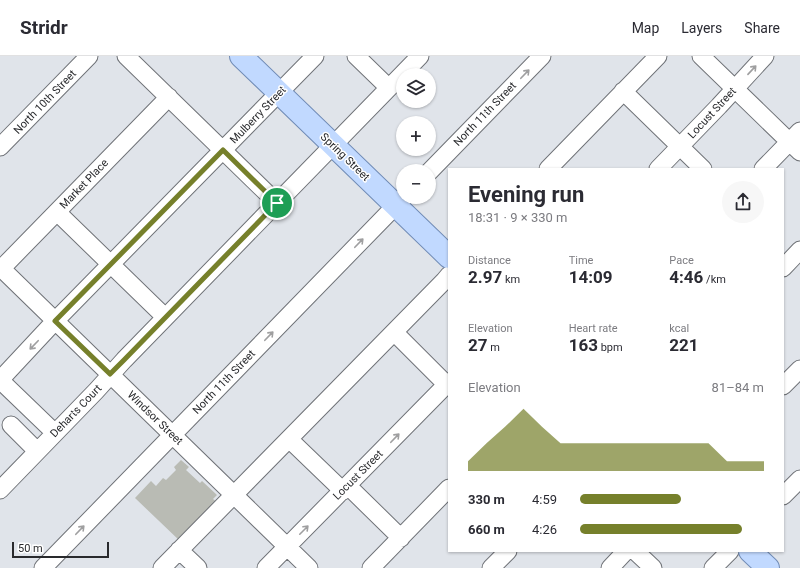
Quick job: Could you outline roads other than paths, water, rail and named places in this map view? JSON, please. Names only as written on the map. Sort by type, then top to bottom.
[{"type":"main road","name":"Spring Street","points":[[241,56],[333,146],[396,199]]},
{"type":"main road","name":"Spring Street","points":[[402,204],[448,257]]},
{"type":"main road","points":[[751,552],[768,568]]},
{"type":"street","name":"North 10th Street","points":[[0,147],[89,56]]},
{"type":"street","points":[[126,56],[277,203]]},
{"type":"street","name":"Mulberry Street","points":[[0,380],[55,321],[315,56]]},
{"type":"street","points":[[356,56],[389,88]]},
{"type":"street","name":"Deharts Court","points":[[0,490],[165,317],[420,56]]},
{"type":"street","name":"North 11th Street","points":[[436,165],[542,56]]},
{"type":"street","points":[[549,168],[658,56]]},
{"type":"street","points":[[701,56],[796,142],[764,168]]},
{"type":"street","name":"Locust Street","points":[[659,168],[765,56]]},
{"type":"street","points":[[623,91],[702,168]]},
{"type":"street","name":"Market Place","points":[[0,269],[169,98]]},
{"type":"street","name":"North 11th Street","points":[[44,568],[398,204]]},
{"type":"street","points":[[57,212],[165,317]]},
{"type":"street","name":"Windsor Street","points":[[0,269],[309,568]]},
{"type":"street","points":[[162,568],[448,276]]},
{"type":"street","points":[[394,332],[448,384]]},
{"type":"street","points":[[784,385],[800,368]]},
{"type":"street","points":[[0,380],[55,433]]},
{"type":"street","name":"Locust Street","points":[[266,568],[448,384]]},
{"type":"street","points":[[11,425],[37,451]]},
{"type":"street","points":[[290,438],[400,538]]},
{"type":"street","points":[[371,568],[448,489]]},
{"type":"street","points":[[179,550],[198,568]]},
{"type":"street","points":[[491,568],[507,552]]},
{"type":"street","points":[[610,568],[625,552]]},
{"type":"street","points":[[636,552],[653,568]]},
{"type":"street","points":[[713,568],[729,552]]}]
